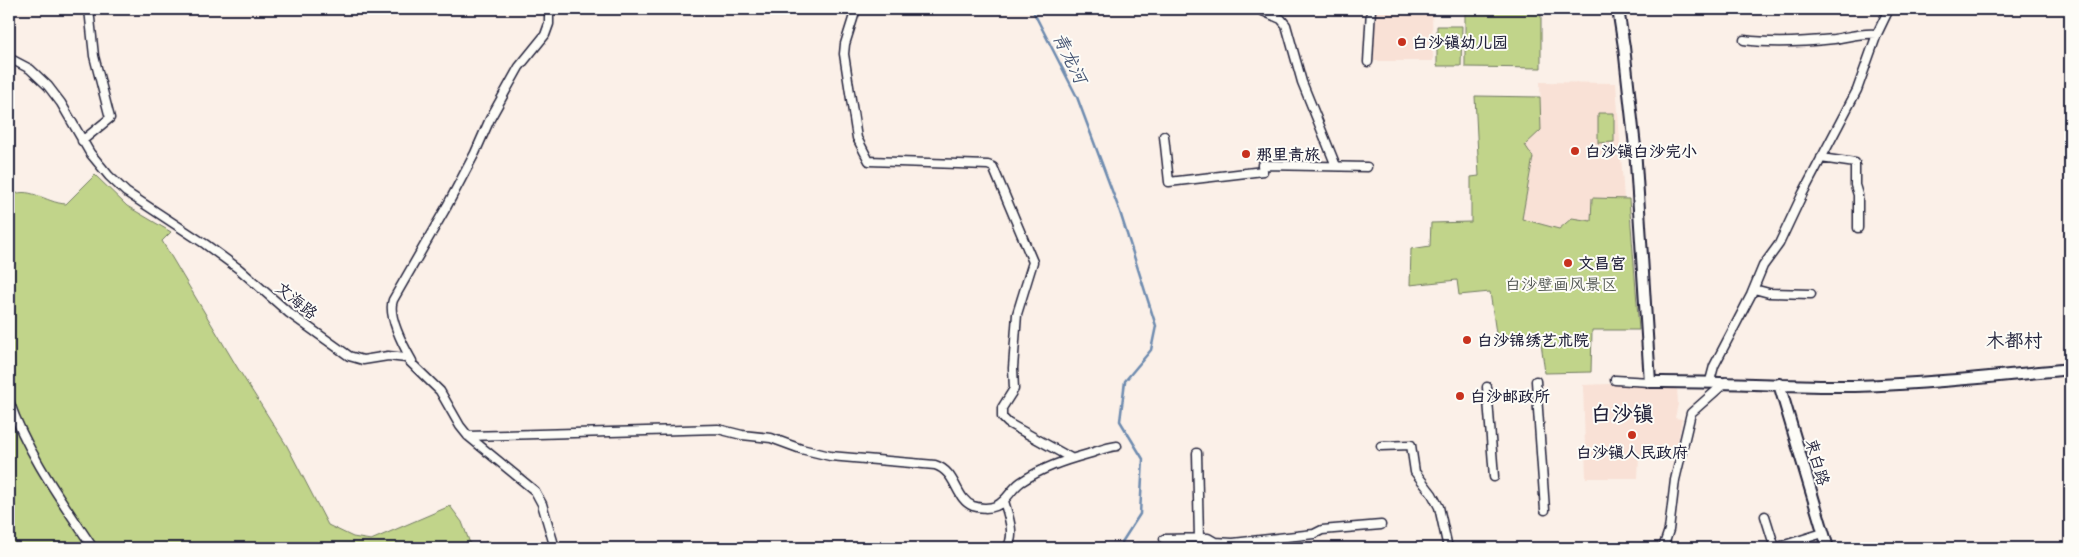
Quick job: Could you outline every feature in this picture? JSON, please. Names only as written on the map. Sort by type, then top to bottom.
[{"type":"main road","points":[[1618,9],[1635,147],[1650,382],[1710,381],[1889,385],[2070,369]]},
{"type":"main road","name":"束白路","points":[[1779,384],[1828,548]]},
{"type":"street","points":[[82,141],[110,118],[94,56],[89,9]]},
{"type":"street","points":[[549,9],[549,24],[545,35],[520,67],[490,119],[447,206],[391,305],[392,317],[413,363],[440,392],[460,426],[468,436],[535,491],[542,504],[555,548]]},
{"type":"street","points":[[856,9],[844,49],[858,143],[869,162],[988,165],[993,167],[1033,259],[1017,314],[1013,368],[1014,389],[1002,408],[1002,417],[1071,458]]},
{"type":"street","points":[[1258,9],[1281,19],[1286,25],[1302,82],[1336,166]]},
{"type":"street","points":[[1368,62],[1370,9]]},
{"type":"street","points":[[1710,381],[1714,366],[1764,266],[1778,244],[1820,158],[1857,90],[1877,34],[1889,9]]},
{"type":"street","points":[[1744,40],[1766,42],[1824,40],[1861,33],[1877,34]]},
{"type":"street","name":"文海路","points":[[9,58],[30,69],[48,86],[61,103],[82,141],[109,176],[126,192],[205,244],[239,269],[289,313],[349,356],[369,360],[397,356],[406,358],[413,363]]},
{"type":"street","points":[[1164,136],[1169,182],[1263,171],[1262,165],[1367,167]]},
{"type":"street","points":[[1820,158],[1856,163],[1858,228]]},
{"type":"street","points":[[1754,289],[1769,293],[1811,294]]},
{"type":"street","points":[[1615,380],[1650,382]]},
{"type":"street","points":[[1536,381],[1546,510]]},
{"type":"street","points":[[1664,548],[1669,530],[1675,480],[1691,413],[1727,382]]},
{"type":"street","points":[[1487,387],[1494,477]]},
{"type":"street","points":[[9,401],[21,433],[37,462],[93,548]]},
{"type":"street","points":[[468,436],[718,429],[742,435],[771,438],[801,449],[830,456],[934,465],[949,474],[965,501],[969,504],[988,508],[1004,501],[1018,484],[1044,468],[1071,458],[1117,446]]},
{"type":"street","points":[[1381,446],[1411,445],[1415,472],[1432,494],[1439,507],[1448,548]]},
{"type":"street","points":[[1197,453],[1199,538]]},
{"type":"street","points":[[1004,501],[1011,536],[1007,548]]},
{"type":"street","points":[[1765,516],[1775,548],[1823,533]]},
{"type":"street","points":[[1164,539],[1208,538],[1223,543],[1314,534],[1322,530],[1381,525]]},
{"type":"street","points":[[1272,539],[1272,548]]},
{"type":"shaded area","name":"白沙镇幼儿园","points":[[1373,9],[1432,9],[1433,61],[1370,61]]},
{"type":"shaded area","name":"白沙镇白沙完小","points":[[1540,82],[1616,83],[1624,199],[1592,198],[1591,222],[1572,218],[1559,229],[1522,219],[1533,157],[1524,145],[1541,129]]},
{"type":"shaded area","name":"白沙镇人民政府","points":[[1608,384],[1677,387],[1678,404],[1675,418],[1682,419],[1676,454],[1651,453],[1650,457],[1639,457],[1638,478],[1586,478],[1583,385]]},
{"type":"green space","points":[[1465,9],[1541,9],[1541,68],[1465,67]]},
{"type":"green space","points":[[1437,26],[1462,26],[1461,66],[1437,66]]},
{"type":"green space","name":"白沙壁画风景区","points":[[1475,96],[1540,97],[1541,130],[1525,145],[1533,157],[1522,219],[1559,229],[1572,218],[1591,221],[1592,198],[1629,199],[1639,330],[1592,330],[1591,372],[1545,373],[1540,335],[1497,340],[1490,292],[1459,295],[1457,280],[1410,285],[1411,249],[1430,246],[1431,223],[1471,222],[1471,177],[1479,176]]},
{"type":"green space","points":[[1598,113],[1614,113],[1614,142],[1598,143]]},
{"type":"green space","points":[[95,175],[127,206],[171,232],[162,241],[237,367],[287,446],[328,525],[353,537],[371,540],[450,506],[462,522],[471,546],[489,541],[491,548],[9,548],[9,197],[23,192],[66,204]]},
{"type":"waterway","name":"青龙河","points":[[1032,9],[1077,97],[1120,212],[1156,326],[1151,350],[1125,381],[1120,421],[1143,459],[1140,514],[1122,542]]},
{"type":"place","name":"白沙镇幼儿园","points":[[1402,42]]},
{"type":"place","name":"白沙镇白沙完小","points":[[1575,151]]},
{"type":"place","name":"那里青旅","points":[[1246,154]]},
{"type":"place","name":"文昌宫","points":[[1568,263]]},
{"type":"place","name":"白沙锦绣艺术院","points":[[1467,340]]},
{"type":"place","name":"白沙邮政所","points":[[1460,396]]},
{"type":"place","name":"白沙镇人民政府","points":[[1632,435]]},
{"type":"district","name":"木都村","points":[[2014,340]]},
{"type":"district","name":"白沙镇","points":[[1622,414]]}]
